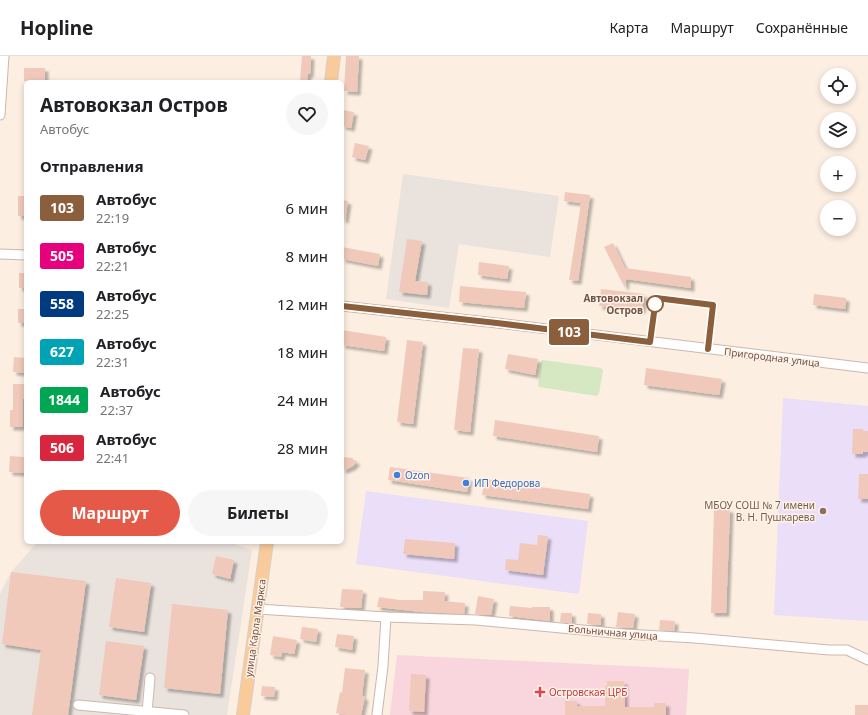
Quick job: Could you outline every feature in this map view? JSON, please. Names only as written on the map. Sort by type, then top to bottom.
[{"type":"main road","points":[[331,80],[334,56]]},
{"type":"main road","name":"улица Карла Маркса","points":[[243,715],[257,609],[268,544]]},
{"type":"street","points":[[0,115],[4,56]]},
{"type":"street","points":[[0,254],[24,256]]},
{"type":"street","name":"Пригородная улица","points":[[344,306],[497,323],[868,368]]},
{"type":"street","name":"Больничная улица","points":[[257,609],[386,617],[476,620],[625,634],[695,638],[829,650],[847,650],[868,660]]},
{"type":"street","points":[[377,715],[383,666],[386,617]]},
{"type":"street","points":[[147,712],[150,678]]},
{"type":"street","points":[[78,705],[184,715]]},
{"type":"shaded area","points":[[403,174],[559,196],[550,257],[459,244],[449,308],[386,299]]},
{"type":"shaded area","name":"МБОУ СОШ № 7 имени В. Н. Пушкарева","points":[[783,398],[868,406],[868,621],[774,615]]},
{"type":"shaded area","points":[[366,491],[588,521],[579,594],[356,564]]},
{"type":"shaded area","points":[[36,544],[235,544],[252,550],[227,715],[0,715],[0,594],[11,572]]},
{"type":"shaded area","name":"Островская ЦРБ","points":[[397,655],[689,669],[686,715],[390,715]]},
{"type":"green space","points":[[543,360],[601,368],[603,370],[599,393],[597,396],[539,387],[541,361]]},
{"type":"building","points":[[302,56],[311,56],[310,74],[308,74],[307,80],[300,80]]},
{"type":"building","points":[[346,56],[359,56],[357,92],[344,91]]},
{"type":"building","points":[[24,68],[45,68],[45,80],[24,80]]},
{"type":"building","points":[[344,110],[354,112],[351,128],[344,126]]},
{"type":"building","points":[[355,143],[369,146],[365,160],[352,157]]},
{"type":"building","points":[[565,192],[590,195],[578,281],[569,280],[581,203],[564,201]]},
{"type":"building","points":[[18,196],[24,196],[24,216],[18,216]]},
{"type":"building","points":[[344,200],[348,201],[344,220]]},
{"type":"building","points":[[407,239],[422,241],[415,281],[428,282],[427,295],[399,292]]},
{"type":"building","points":[[613,243],[625,268],[691,277],[691,288],[626,279],[625,288],[604,247]]},
{"type":"building","points":[[344,247],[380,254],[378,266],[344,259]]},
{"type":"building","points":[[479,262],[509,266],[507,279],[478,275]]},
{"type":"building","points":[[19,273],[24,273],[24,288],[19,288]]},
{"type":"building","points":[[460,286],[526,292],[524,308],[459,302]]},
{"type":"building","name":"Автовокзал Остров","points":[[601,289],[644,294],[642,310],[599,306]]},
{"type":"building","points":[[814,294],[846,298],[845,309],[813,305]]},
{"type":"building","points":[[18,309],[24,309],[24,323],[18,323]]},
{"type":"building","points":[[344,330],[386,337],[384,351],[344,345]]},
{"type":"building","points":[[407,340],[423,342],[413,424],[397,422]]},
{"type":"building","points":[[463,348],[479,349],[470,432],[454,430]]},
{"type":"building","points":[[508,354],[538,359],[535,375],[505,369]]},
{"type":"building","points":[[14,357],[24,358],[24,373],[13,372]]},
{"type":"building","points":[[646,368],[722,379],[719,395],[644,385]]},
{"type":"building","points":[[13,384],[24,384],[23,427],[10,427],[10,410],[13,410]]},
{"type":"building","points":[[495,420],[599,436],[597,452],[493,436]]},
{"type":"building","points":[[853,429],[863,429],[863,431],[868,431],[868,452],[863,452],[863,454],[852,454]]},
{"type":"building","points":[[10,456],[24,457],[24,473],[9,472]]},
{"type":"building","points":[[344,457],[353,458],[353,460],[357,461],[353,466],[344,470]]},
{"type":"building","points":[[390,467],[469,478],[467,492],[388,480]]},
{"type":"building","points":[[859,474],[868,474],[868,499],[858,499]]},
{"type":"building","points":[[485,479],[590,494],[588,509],[482,495]]},
{"type":"building","points":[[714,509],[730,509],[726,613],[711,613]]},
{"type":"building","points":[[538,535],[548,536],[543,575],[505,570],[506,559],[518,560],[520,543],[537,545]]},
{"type":"building","points":[[405,539],[455,543],[454,559],[403,554]]},
{"type":"building","points":[[216,556],[234,560],[230,579],[212,574]]},
{"type":"building","points":[[11,572],[86,581],[68,715],[32,715],[41,650],[2,644]]},
{"type":"building","points":[[116,578],[151,583],[144,632],[109,627]]},
{"type":"building","points":[[342,589],[363,590],[361,608],[340,607]]},
{"type":"building","points":[[423,591],[445,592],[444,601],[465,603],[464,614],[422,612],[377,607],[379,597],[400,600],[423,600]]},
{"type":"building","points":[[478,596],[494,599],[491,615],[475,614]]},
{"type":"building","points":[[172,604],[228,610],[220,694],[164,688]]},
{"type":"building","points":[[510,606],[532,608],[550,607],[550,621],[509,616]]},
{"type":"building","points":[[618,612],[635,614],[633,628],[616,627]]},
{"type":"building","points":[[561,613],[572,613],[572,623],[560,622]]},
{"type":"building","points":[[588,613],[601,614],[601,625],[587,624]]},
{"type":"building","points":[[660,620],[675,621],[674,631],[659,630]]},
{"type":"building","points":[[302,627],[318,629],[316,642],[300,639]]},
{"type":"building","points":[[337,634],[354,636],[352,650],[335,647]]},
{"type":"building","points":[[273,636],[297,640],[294,654],[282,652],[281,657],[270,655]]},
{"type":"building","points":[[106,641],[144,646],[136,700],[99,695]]},
{"type":"building","points":[[345,668],[365,670],[362,696],[365,697],[361,715],[336,713],[340,692],[342,693]]},
{"type":"building","points":[[411,674],[426,675],[424,712],[409,711]]},
{"type":"building","points":[[607,681],[624,681],[625,707],[654,707],[654,703],[666,703],[666,715],[565,715],[565,701],[577,701],[577,706],[605,706],[605,686],[607,686]]},
{"type":"building","points":[[262,686],[275,687],[274,697],[261,696]]},
{"type":"building","points":[[855,705],[868,705],[868,715],[855,715]]},
{"type":"bus line","name":"103","points":[[344,306],[650,342],[656,298],[713,305],[708,349]]},
{"type":"place","name":"Автовокзал Остров","points":[[655,304]]},
{"type":"place","name":"Ozon","points":[[397,475]]},
{"type":"place","name":"ИП Федорова","points":[[466,483]]},
{"type":"place","name":"МБОУ СОШ № 7 имени В. Н. Пушкарева","points":[[823,511]]},
{"type":"place","name":"Островская ЦРБ","points":[[540,692]]}]
